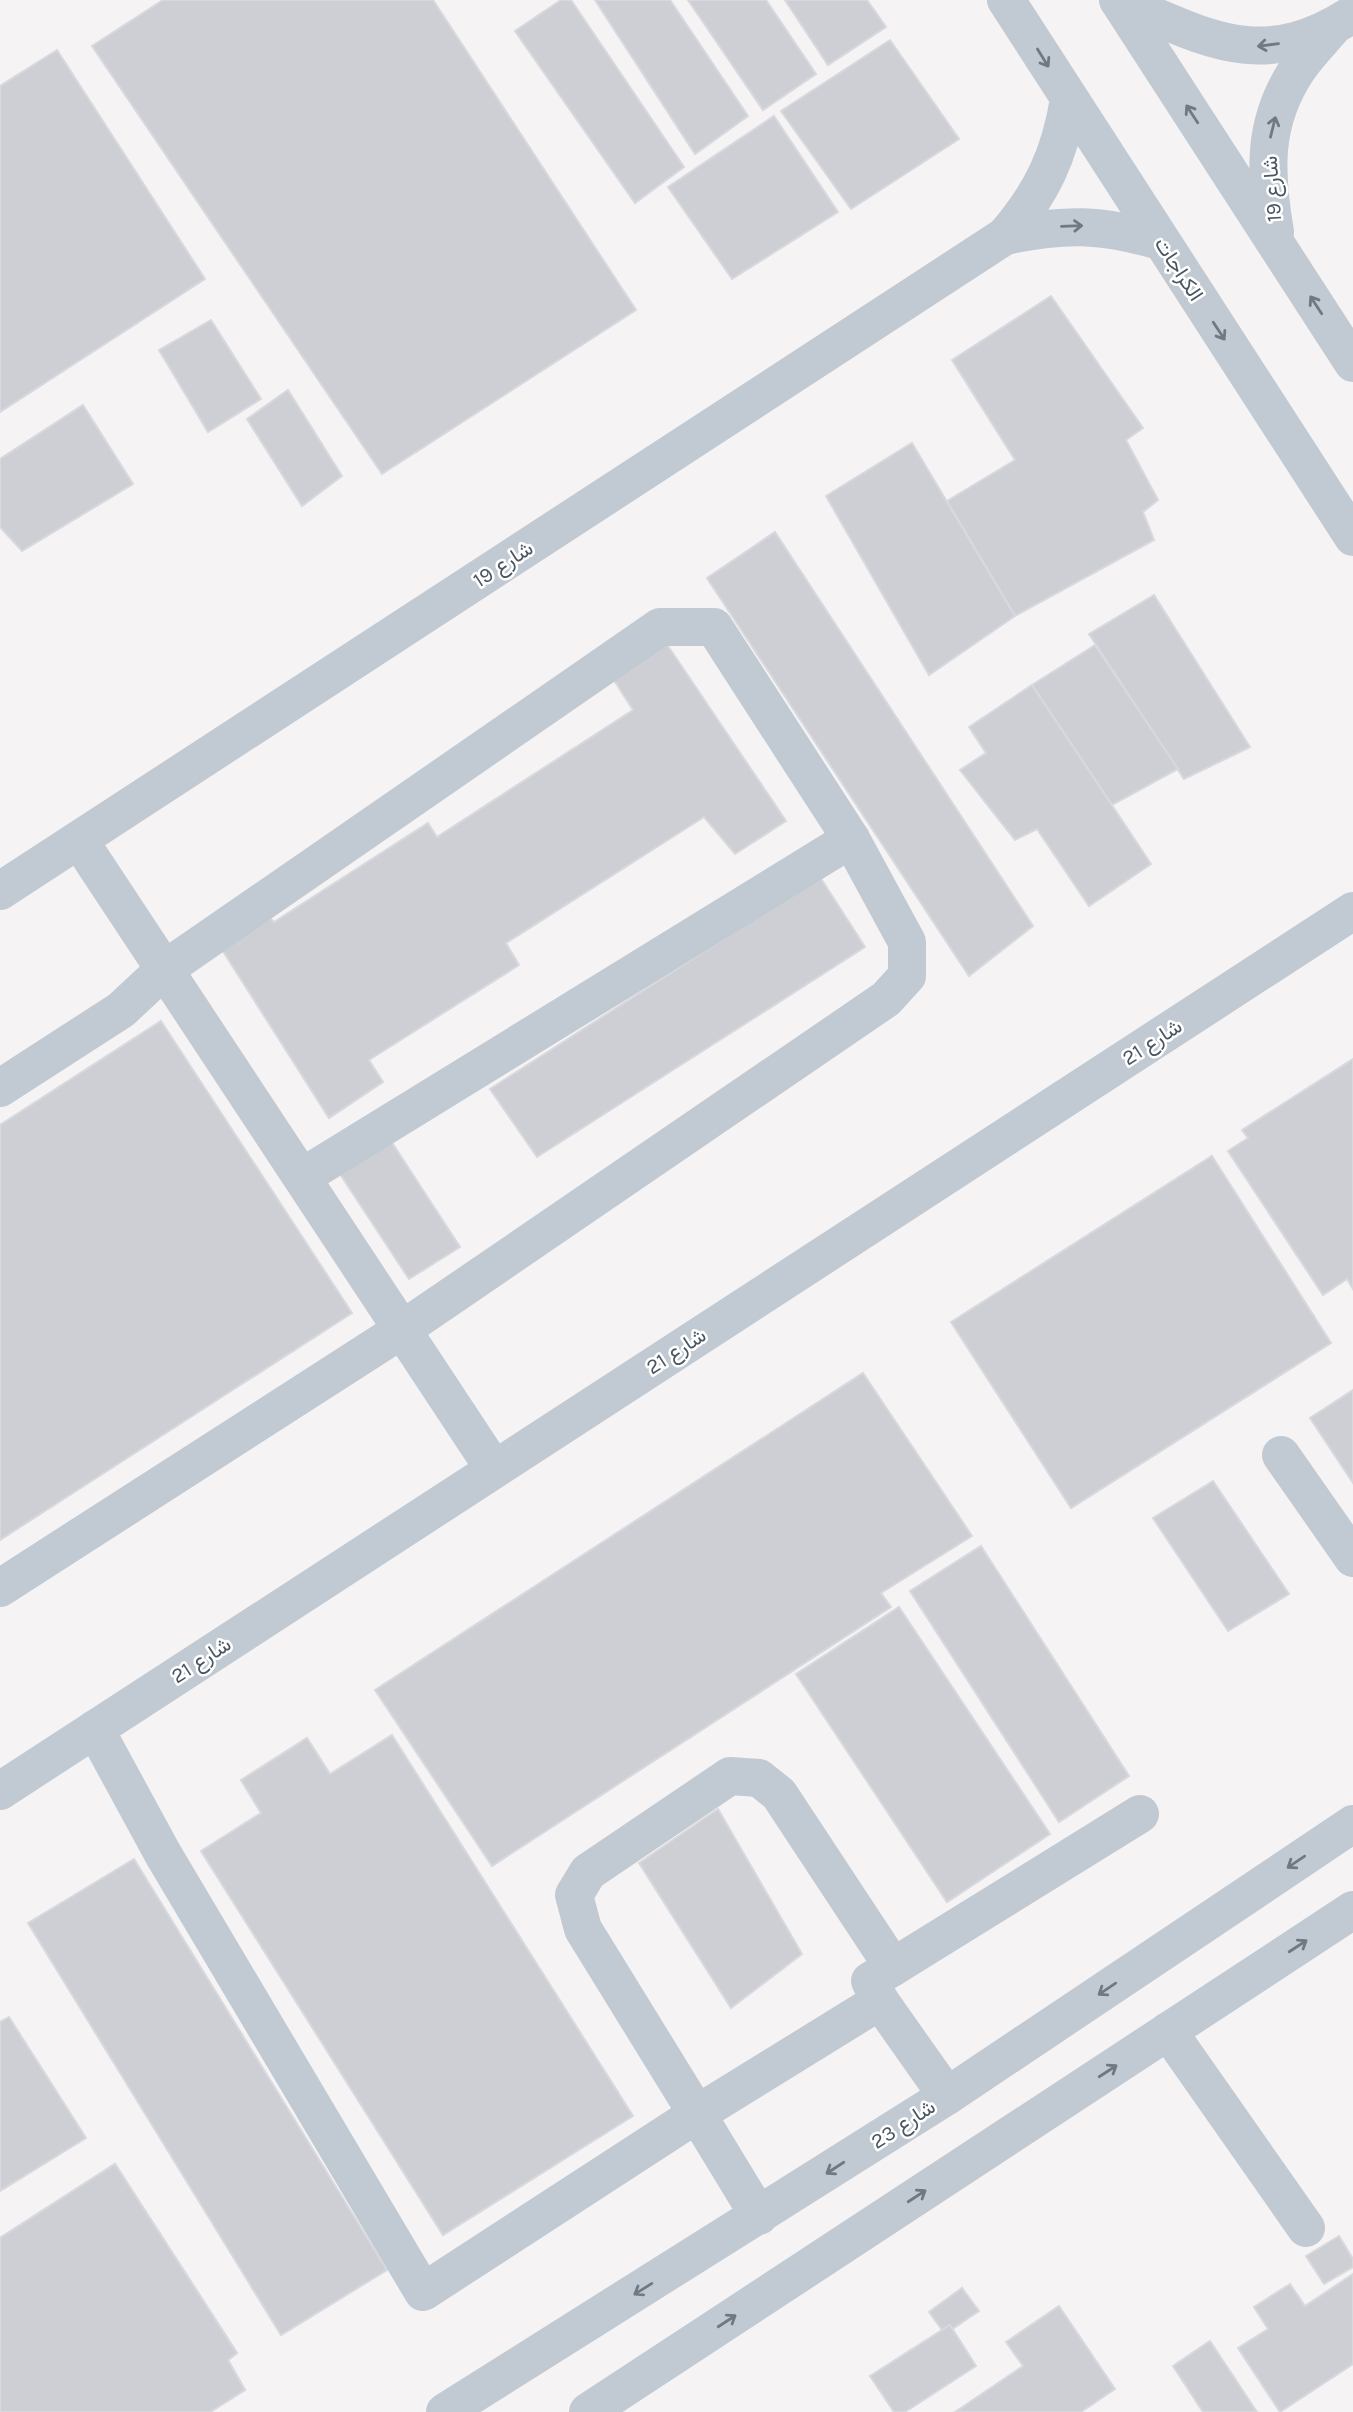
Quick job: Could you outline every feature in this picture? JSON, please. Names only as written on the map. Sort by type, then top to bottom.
[{"type":"street","name":"الكراجات","points":[[1006,0],[1353,537]]},
{"type":"street","name":"شارع 19","points":[[1118,0],[1207,39],[1232,45],[1258,47],[1289,43],[1343,20]]},
{"type":"street","points":[[1118,0],[1353,363]]},
{"type":"street","name":"شارع 19","points":[[1276,243],[1267,167],[1273,126],[1286,91],[1298,69],[1343,20]]},
{"type":"street","name":"شارع 19","points":[[0,891],[1005,236],[1025,213],[1046,177],[1064,129],[1069,99]]},
{"type":"street","name":"شارع 19","points":[[1005,236],[1044,228],[1083,225],[1123,230],[1160,241]]},
{"type":"street","points":[[0,1088],[121,1010],[165,969],[660,627],[714,627],[851,839],[907,942],[907,976],[886,999],[403,1329],[0,1588]]},
{"type":"street","points":[[302,1177],[851,839]]},
{"type":"street","points":[[79,840],[494,1469]]},
{"type":"street","name":"شارع 21","points":[[0,1791],[1353,911]]},
{"type":"street","points":[[1281,1455],[1353,1558]]},
{"type":"street","points":[[95,1729],[163,1854],[423,2292],[696,2114],[1140,1814]]},
{"type":"street","points":[[759,2216],[583,1928],[575,1895],[589,1872],[730,1776],[759,1778],[779,1794],[947,2096]]},
{"type":"street","name":"شارع 23","points":[[445,2412],[947,2096],[1353,1824]]},
{"type":"street","points":[[610,2406],[1353,1910]]},
{"type":"street","points":[[1168,2031],[1306,2228]]},
{"type":"building","points":[[163,0],[433,0],[636,310],[382,474],[92,46]]},
{"type":"building","points":[[561,0],[571,0],[684,167],[635,203],[515,31]]},
{"type":"building","points":[[595,0],[670,0],[748,116],[695,154]]},
{"type":"building","points":[[688,0],[766,0],[816,74],[763,110]]},
{"type":"building","points":[[785,0],[867,0],[886,27],[828,65]]},
{"type":"building","points":[[890,40],[959,139],[851,209],[781,111]]},
{"type":"building","points":[[57,50],[205,279],[0,412],[0,86]]},
{"type":"building","points":[[774,116],[838,212],[732,279],[668,187]]},
{"type":"building","points":[[1051,296],[1143,428],[1126,440],[1158,500],[1143,512],[1154,540],[1015,616],[947,501],[1015,460],[952,360]]},
{"type":"building","points":[[211,320],[261,399],[208,432],[159,350]]},
{"type":"building","points":[[288,390],[342,476],[302,506],[247,419]]},
{"type":"building","points":[[83,405],[133,484],[22,551],[0,527],[0,459]]},
{"type":"building","points":[[912,443],[1015,616],[929,675],[826,496]]},
{"type":"building","points":[[775,532],[1033,926],[969,976],[707,578]]},
{"type":"building","points":[[1154,595],[1250,747],[1184,779],[1089,634]]},
{"type":"building","points":[[666,643],[786,821],[735,854],[704,817],[506,943],[519,965],[369,1060],[383,1082],[329,1118],[219,945],[266,914],[274,922],[428,823],[437,837],[633,710],[608,671]]},
{"type":"building","points":[[1095,645],[1178,769],[1112,805],[1032,685]]},
{"type":"building","points":[[1032,685],[1151,864],[1089,906],[1037,829],[1015,840],[960,770],[986,753],[969,727]]},
{"type":"building","points":[[820,877],[865,947],[537,1157],[490,1089]]},
{"type":"building","points":[[161,1021],[352,1313],[0,1540],[0,1125]]},
{"type":"building","points":[[1353,1059],[1353,1289],[1347,1279],[1323,1295],[1228,1151],[1248,1138],[1242,1130]]},
{"type":"building","points":[[391,1141],[460,1247],[409,1279],[340,1174]]},
{"type":"building","points":[[1212,1156],[1331,1343],[1071,1508],[951,1322]]},
{"type":"building","points":[[863,1373],[972,1536],[881,1593],[891,1607],[492,1866],[375,1690]]},
{"type":"building","points":[[1353,1390],[1353,1483],[1310,1418]]},
{"type":"building","points":[[1213,1481],[1289,1594],[1228,1631],[1153,1518]]},
{"type":"building","points":[[981,1546],[1129,1776],[1059,1822],[910,1591]]},
{"type":"building","points":[[899,1607],[1050,1834],[947,1902],[796,1674]]},
{"type":"building","points":[[392,1735],[633,2116],[443,2235],[201,1851],[261,1813],[241,1780],[307,1738],[330,1774]]},
{"type":"building","points":[[718,1809],[802,1954],[731,2008],[639,1863]]},
{"type":"building","points":[[134,1859],[387,2270],[281,2335],[28,1923]]},
{"type":"building","points":[[9,2017],[86,2138],[0,2191],[0,2022]]},
{"type":"building","points":[[115,2164],[237,2353],[228,2360],[245,2390],[210,2412],[0,2412],[0,2387],[125,2314],[102,2284],[0,2345],[0,2238]]},
{"type":"building","points":[[115,2164],[237,2353],[228,2360],[245,2390],[210,2412],[0,2412],[0,2238]]},
{"type":"building","points":[[1339,2236],[1353,2259],[1353,2267],[1324,2284],[1306,2256]]},
{"type":"building","points":[[1353,2274],[1353,2364],[1280,2412],[1238,2348],[1268,2329],[1254,2307],[1290,2284],[1305,2306]]},
{"type":"building","points":[[962,2288],[979,2311],[945,2334],[929,2312]]},
{"type":"building","points":[[1059,2306],[1115,2389],[1081,2412],[955,2412],[1023,2366],[1006,2342]]},
{"type":"building","points":[[950,2325],[976,2366],[905,2412],[894,2412],[870,2376]]},
{"type":"building","points":[[1210,2341],[1257,2412],[1203,2412],[1173,2366]]}]
